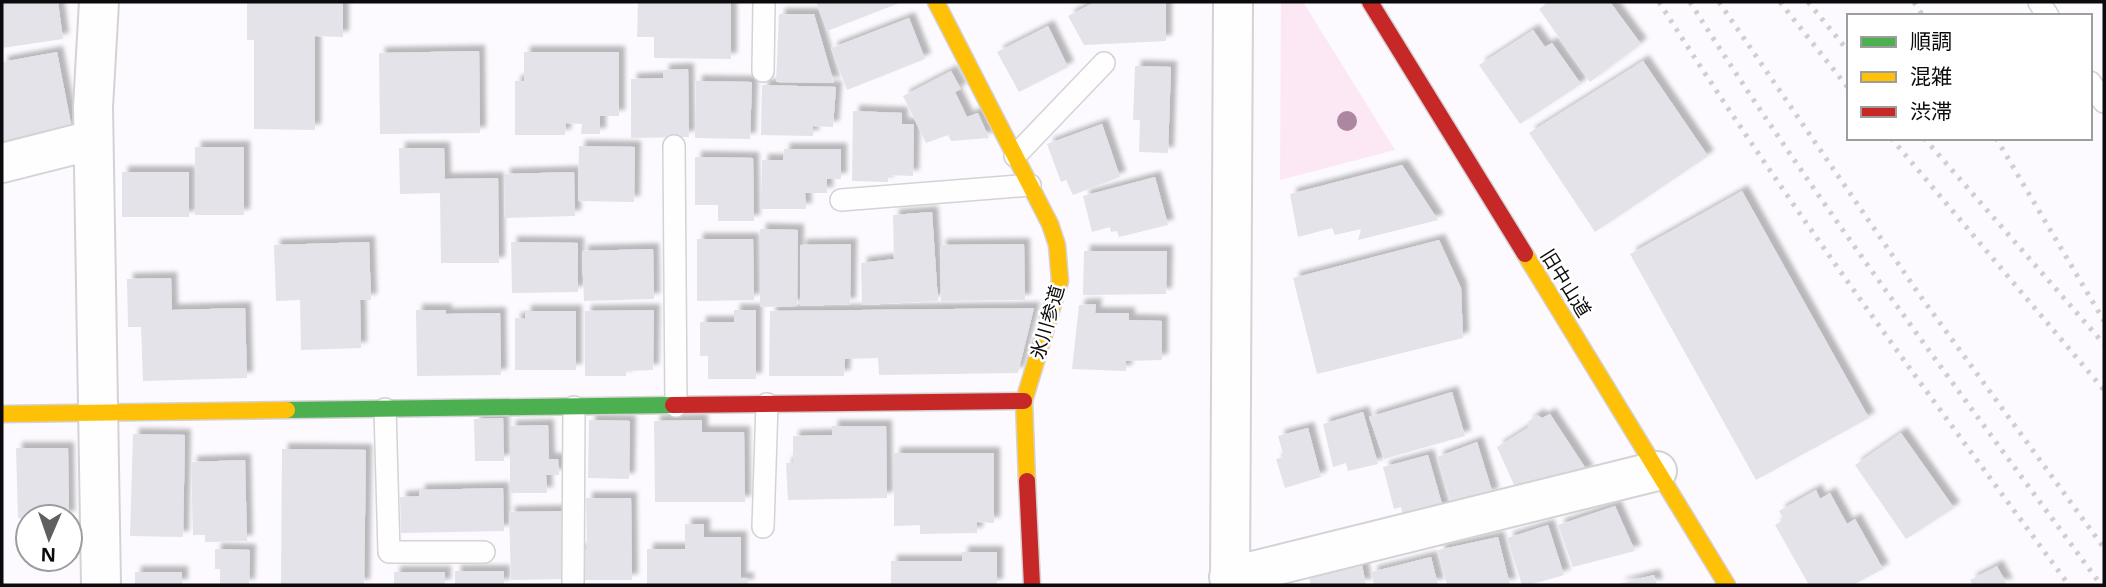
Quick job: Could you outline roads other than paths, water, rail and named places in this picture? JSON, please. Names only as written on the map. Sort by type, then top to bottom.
[{"type":"street","points":[[99,2],[94,61],[93,140],[101,585]]},
{"type":"street","name":"氷川参道","points":[[936,2],[1030,185],[1057,245],[1060,281],[1024,401],[1032,585]]},
{"type":"street","points":[[1233,2],[1229,581],[1657,471]]},
{"type":"street","name":"旧中山道","points":[[1370,2],[1727,585]]},
{"type":"street","points":[[2,163],[93,140]]},
{"type":"street","points":[[2,414],[1024,401]]},
{"type":"lane","points":[[763,71],[764,2]]},
{"type":"lane","points":[[1015,156],[1104,63]]},
{"type":"lane","points":[[2092,85],[2104,102]]},
{"type":"lane","points":[[674,145],[676,406]]},
{"type":"lane","points":[[841,200],[1030,185]]},
{"type":"lane","points":[[763,527],[767,404]]},
{"type":"lane","points":[[573,585],[574,407]]},
{"type":"lane","points":[[385,409],[389,552],[484,552]]},
{"type":"railway","points":[[1659,2],[1807,224],[2069,585]]},
{"type":"railway","points":[[1690,2],[1839,224],[2101,585]]},
{"type":"railway","points":[[1719,2],[1921,297],[2104,548]]},
{"type":"railway","points":[[1780,2],[1847,86]]},
{"type":"railway","points":[[1808,2],[1847,50]]},
{"type":"railway","points":[[1914,2],[1922,14]]},
{"type":"railway","points":[[1893,140],[2104,390]]},
{"type":"railway","points":[[1926,140],[2104,344]]},
{"type":"railway","points":[[1997,140],[2104,321]]}]
